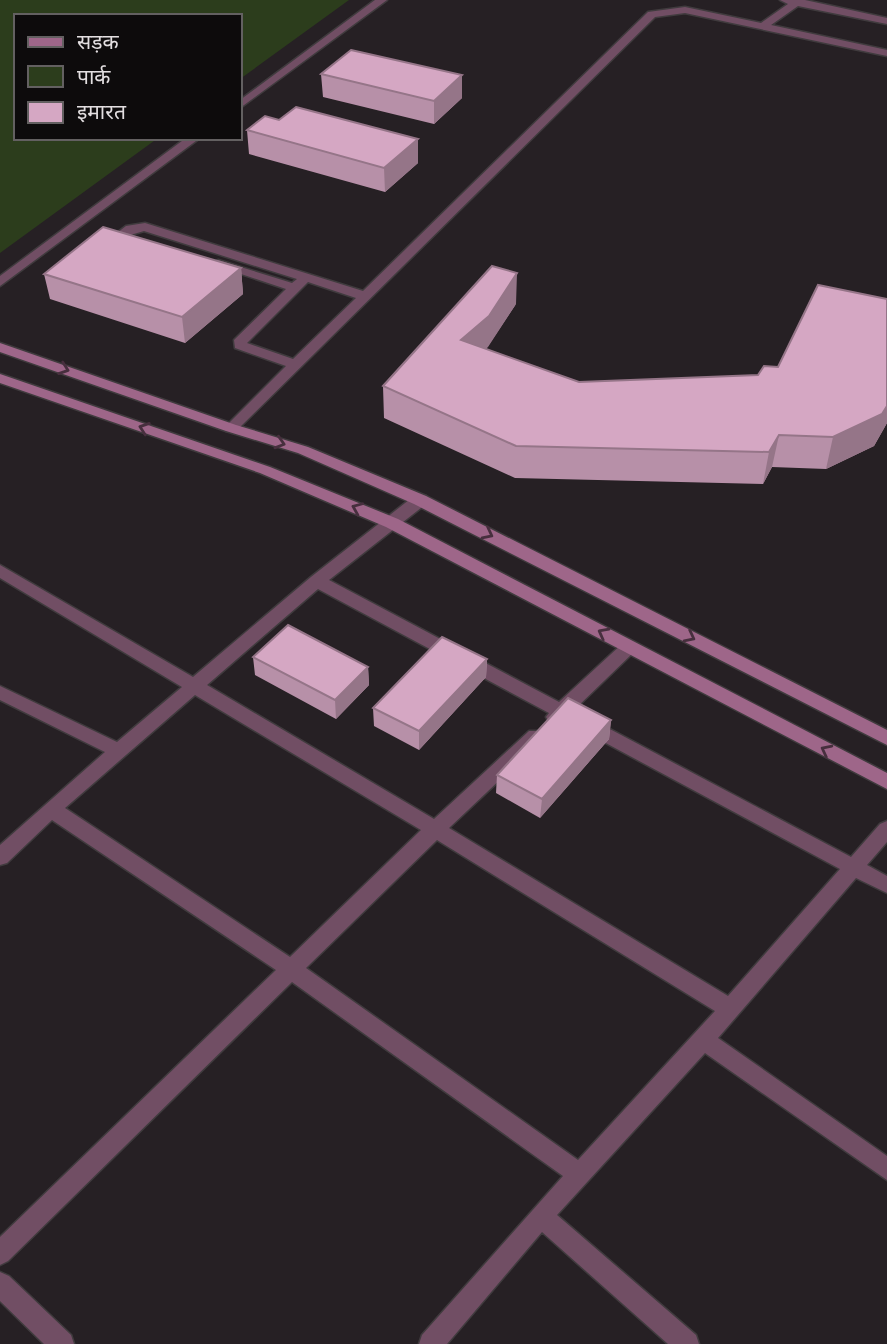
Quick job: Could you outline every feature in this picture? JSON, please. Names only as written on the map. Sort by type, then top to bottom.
[{"type":"street","points":[[242,104],[382,0]]},
{"type":"street","points":[[762,27],[794,1],[887,21]]},
{"type":"street","points":[[231,428],[652,14],[685,10],[887,53]]},
{"type":"street","points":[[0,282],[191,140]]},
{"type":"street","points":[[142,250],[128,244],[119,236],[130,229],[145,227],[365,296]]},
{"type":"street","points":[[163,247],[295,288]]},
{"type":"street","points":[[202,269],[237,280]]},
{"type":"street","points":[[296,365],[240,345],[241,340],[306,277]]},
{"type":"street","points":[[0,347],[231,428],[303,450],[420,500],[887,738]]},
{"type":"street","points":[[0,378],[265,470],[392,523],[887,782]]},
{"type":"street","points":[[0,856],[317,581],[420,500]]},
{"type":"street","points":[[0,571],[195,685],[729,1008]]},
{"type":"street","points":[[317,581],[887,884]]},
{"type":"street","points":[[0,1253],[435,829],[629,647]]},
{"type":"street","points":[[0,692],[118,751]]},
{"type":"street","points":[[51,809],[292,970],[579,1174]]},
{"type":"street","points":[[431,1344],[541,1216],[703,1040],[887,829]]},
{"type":"street","points":[[703,1040],[887,1169]]},
{"type":"street","points":[[541,1216],[687,1344]]},
{"type":"street","points":[[0,1284],[62,1344]]},
{"type":"green space","points":[[0,0],[349,0],[242,78],[242,14],[14,14],[14,140],[155,140],[0,253]]},
{"type":"building","points":[[351,50],[462,75],[434,101],[321,74]]},
{"type":"building","points":[[296,107],[418,139],[384,168],[247,130],[265,116],[279,120]]},
{"type":"building","points":[[103,227],[241,268],[182,317],[44,274]]},
{"type":"building","points":[[492,266],[517,273],[489,316],[461,340],[579,382],[758,375],[764,366],[778,367],[818,285],[887,299],[887,406],[882,414],[833,437],[779,435],[769,452],[516,446],[383,386]]},
{"type":"building","points":[[288,625],[368,667],[335,700],[253,657]]},
{"type":"building","points":[[442,637],[487,659],[419,731],[373,708]]},
{"type":"building","points":[[568,698],[611,720],[542,799],[497,775]]}]
